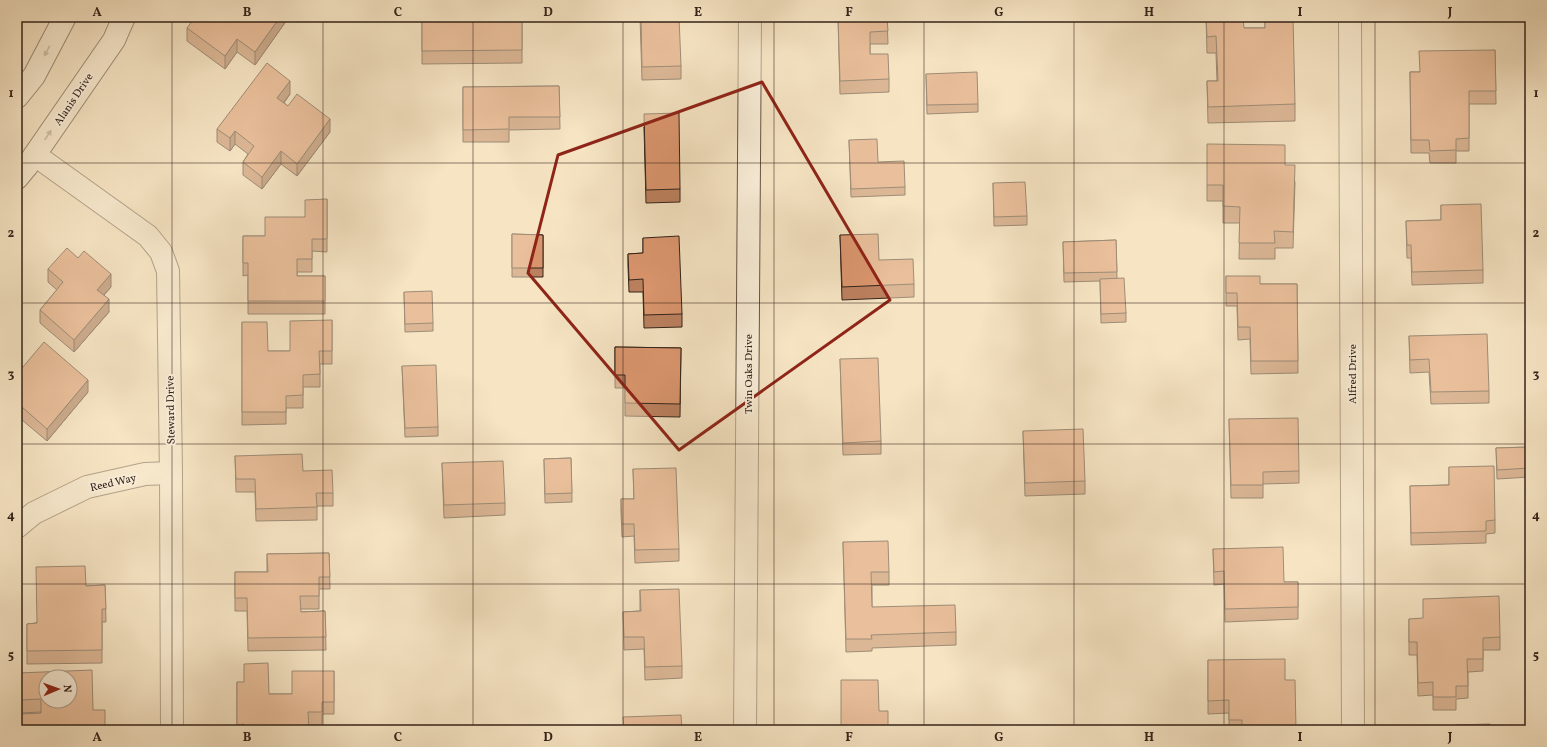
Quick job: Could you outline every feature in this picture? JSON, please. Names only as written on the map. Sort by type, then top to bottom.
[{"type":"street","points":[[17,97],[34,76],[65,17]]},
{"type":"street","name":"Alanis Drive","points":[[17,178],[114,40],[124,17]]},
{"type":"street","name":"Twin Oaks Drive","points":[[745,730],[750,17]]},
{"type":"street","name":"Alfred Drive","points":[[1350,17],[1353,730]]},
{"type":"street","name":"Steward Drive","points":[[34,155],[148,236],[161,252],[168,271],[171,473],[172,730]]},
{"type":"street","name":"Reed Way","points":[[17,527],[34,513],[87,487],[145,474],[171,473]]},
{"type":"highlighted area","points":[[762,82],[890,300],[679,450],[528,273],[558,155]]},
{"type":"building","points":[[195,17],[280,17],[255,52],[237,39],[225,56],[187,28]]},
{"type":"building","points":[[641,17],[679,17],[681,66],[642,67]]},
{"type":"building","points":[[838,17],[887,17],[888,31],[870,32],[870,54],[888,54],[889,79],[840,81]]},
{"type":"building","points":[[1206,17],[1243,17],[1244,28],[1265,28],[1265,17],[1293,17],[1295,104],[1208,107],[1207,81],[1218,81],[1216,36],[1207,37]]},
{"type":"building","points":[[522,18],[522,50],[422,51],[422,19]]},
{"type":"building","points":[[1495,50],[1496,91],[1469,91],[1469,138],[1456,139],[1456,150],[1430,151],[1429,140],[1411,140],[1410,72],[1420,72],[1419,51]]},
{"type":"building","points":[[267,63],[290,81],[277,98],[288,106],[297,94],[330,119],[297,164],[281,151],[262,177],[243,162],[254,146],[235,131],[230,138],[217,129]]},
{"type":"building","points":[[977,72],[978,104],[927,105],[926,74]]},
{"type":"building","points":[[559,86],[560,117],[509,117],[509,129],[463,130],[463,87]]},
{"type":"building","points":[[679,113],[680,189],[646,190],[644,114]]},
{"type":"building","points":[[877,139],[878,162],[904,161],[905,187],[851,189],[849,140]]},
{"type":"building","points":[[1207,144],[1285,145],[1285,165],[1295,165],[1293,232],[1274,231],[1275,243],[1239,243],[1240,207],[1223,206],[1223,185],[1207,185]]},
{"type":"building","points":[[1025,182],[1027,216],[994,217],[993,183]]},
{"type":"building","points":[[327,199],[327,239],[312,239],[312,259],[297,259],[297,276],[325,276],[325,301],[248,301],[248,263],[243,263],[243,236],[265,236],[265,217],[305,217],[305,200]]},
{"type":"building","points":[[1481,204],[1483,270],[1412,272],[1411,245],[1407,245],[1406,221],[1441,220],[1441,205]]},
{"type":"building","points":[[512,234],[543,235],[543,268],[512,268]]},
{"type":"building","points":[[878,234],[879,260],[913,259],[914,284],[842,287],[840,235]]},
{"type":"building","points":[[679,236],[682,314],[644,315],[643,279],[629,280],[628,254],[643,253],[643,238]]},
{"type":"building","points":[[1116,240],[1117,272],[1064,273],[1063,242]]},
{"type":"building","points":[[67,248],[78,258],[84,251],[111,274],[97,290],[109,299],[74,340],[40,310],[63,282],[48,269]]},
{"type":"building","points":[[1226,276],[1260,276],[1260,284],[1297,284],[1298,361],[1251,361],[1250,327],[1238,327],[1237,293],[1226,293]]},
{"type":"building","points":[[1124,278],[1126,313],[1101,314],[1100,279]]},
{"type":"building","points":[[432,291],[433,323],[405,324],[404,292]]},
{"type":"building","points":[[332,320],[332,351],[319,351],[320,374],[303,375],[303,395],[286,396],[286,412],[242,412],[242,322],[267,322],[268,351],[290,351],[290,321]]},
{"type":"building","points":[[1487,334],[1489,391],[1431,392],[1429,359],[1410,360],[1409,336]]},
{"type":"building","points":[[44,342],[88,380],[47,429],[22,407],[17,413],[17,374]]},
{"type":"building","points":[[615,347],[681,348],[680,404],[625,403],[625,375],[615,375]]},
{"type":"building","points":[[878,358],[881,441],[843,443],[840,359]]},
{"type":"building","points":[[436,365],[438,427],[405,428],[402,366]]},
{"type":"building","points":[[1298,418],[1299,471],[1263,472],[1263,485],[1231,485],[1229,419]]},
{"type":"building","points":[[1083,429],[1085,481],[1025,483],[1023,431]]},
{"type":"building","points":[[1530,447],[1530,468],[1497,470],[1496,448]]},
{"type":"building","points":[[302,454],[303,471],[332,470],[333,493],[316,493],[317,507],[256,509],[255,479],[236,479],[235,456]]},
{"type":"building","points":[[571,458],[572,493],[545,494],[544,459]]},
{"type":"building","points":[[503,461],[505,503],[444,505],[442,463]]},
{"type":"building","points":[[1494,466],[1495,520],[1486,521],[1486,531],[1411,533],[1410,486],[1449,485],[1449,467]]},
{"type":"building","points":[[676,468],[679,549],[635,550],[634,524],[622,524],[621,499],[634,499],[633,469]]},
{"type":"building","points":[[888,541],[889,572],[871,572],[872,607],[955,605],[956,632],[871,635],[872,639],[846,639],[843,542]]},
{"type":"building","points":[[1283,547],[1284,582],[1298,582],[1298,607],[1225,609],[1224,571],[1214,572],[1213,549]]},
{"type":"building","points":[[329,553],[330,577],[319,577],[319,596],[300,596],[301,612],[325,611],[326,637],[248,638],[247,598],[235,598],[235,572],[268,572],[267,554]]},
{"type":"building","points":[[85,566],[86,586],[105,585],[106,609],[102,609],[102,650],[27,651],[27,624],[37,623],[36,567]]},
{"type":"building","points":[[679,589],[682,666],[645,667],[644,637],[624,637],[623,612],[641,611],[640,590]]},
{"type":"building","points":[[1499,596],[1500,637],[1483,638],[1483,659],[1467,659],[1468,686],[1456,686],[1456,697],[1433,697],[1433,682],[1418,683],[1417,642],[1409,642],[1409,619],[1423,618],[1423,599]]},
{"type":"building","points":[[1285,659],[1285,680],[1295,680],[1296,730],[1242,730],[1242,720],[1229,720],[1229,700],[1208,701],[1208,660]]},
{"type":"building","points":[[268,663],[269,694],[292,694],[292,671],[334,671],[334,702],[322,702],[322,712],[308,712],[309,730],[244,730],[244,724],[237,725],[237,682],[244,682],[244,664]]},
{"type":"building","points":[[92,670],[93,710],[105,710],[105,730],[22,730],[21,714],[41,713],[41,709],[78,709],[78,671]]},
{"type":"building","points":[[38,672],[38,699],[19,700],[18,673]]},
{"type":"building","points":[[841,680],[878,680],[879,711],[888,711],[888,730],[841,730]]},
{"type":"building","points":[[681,715],[682,730],[624,730],[623,717]]},
{"type":"building","points":[[1490,724],[1490,730],[1455,730],[1455,725]]},
{"type":"building","points":[[1122,729],[1148,730],[1122,730]]}]
